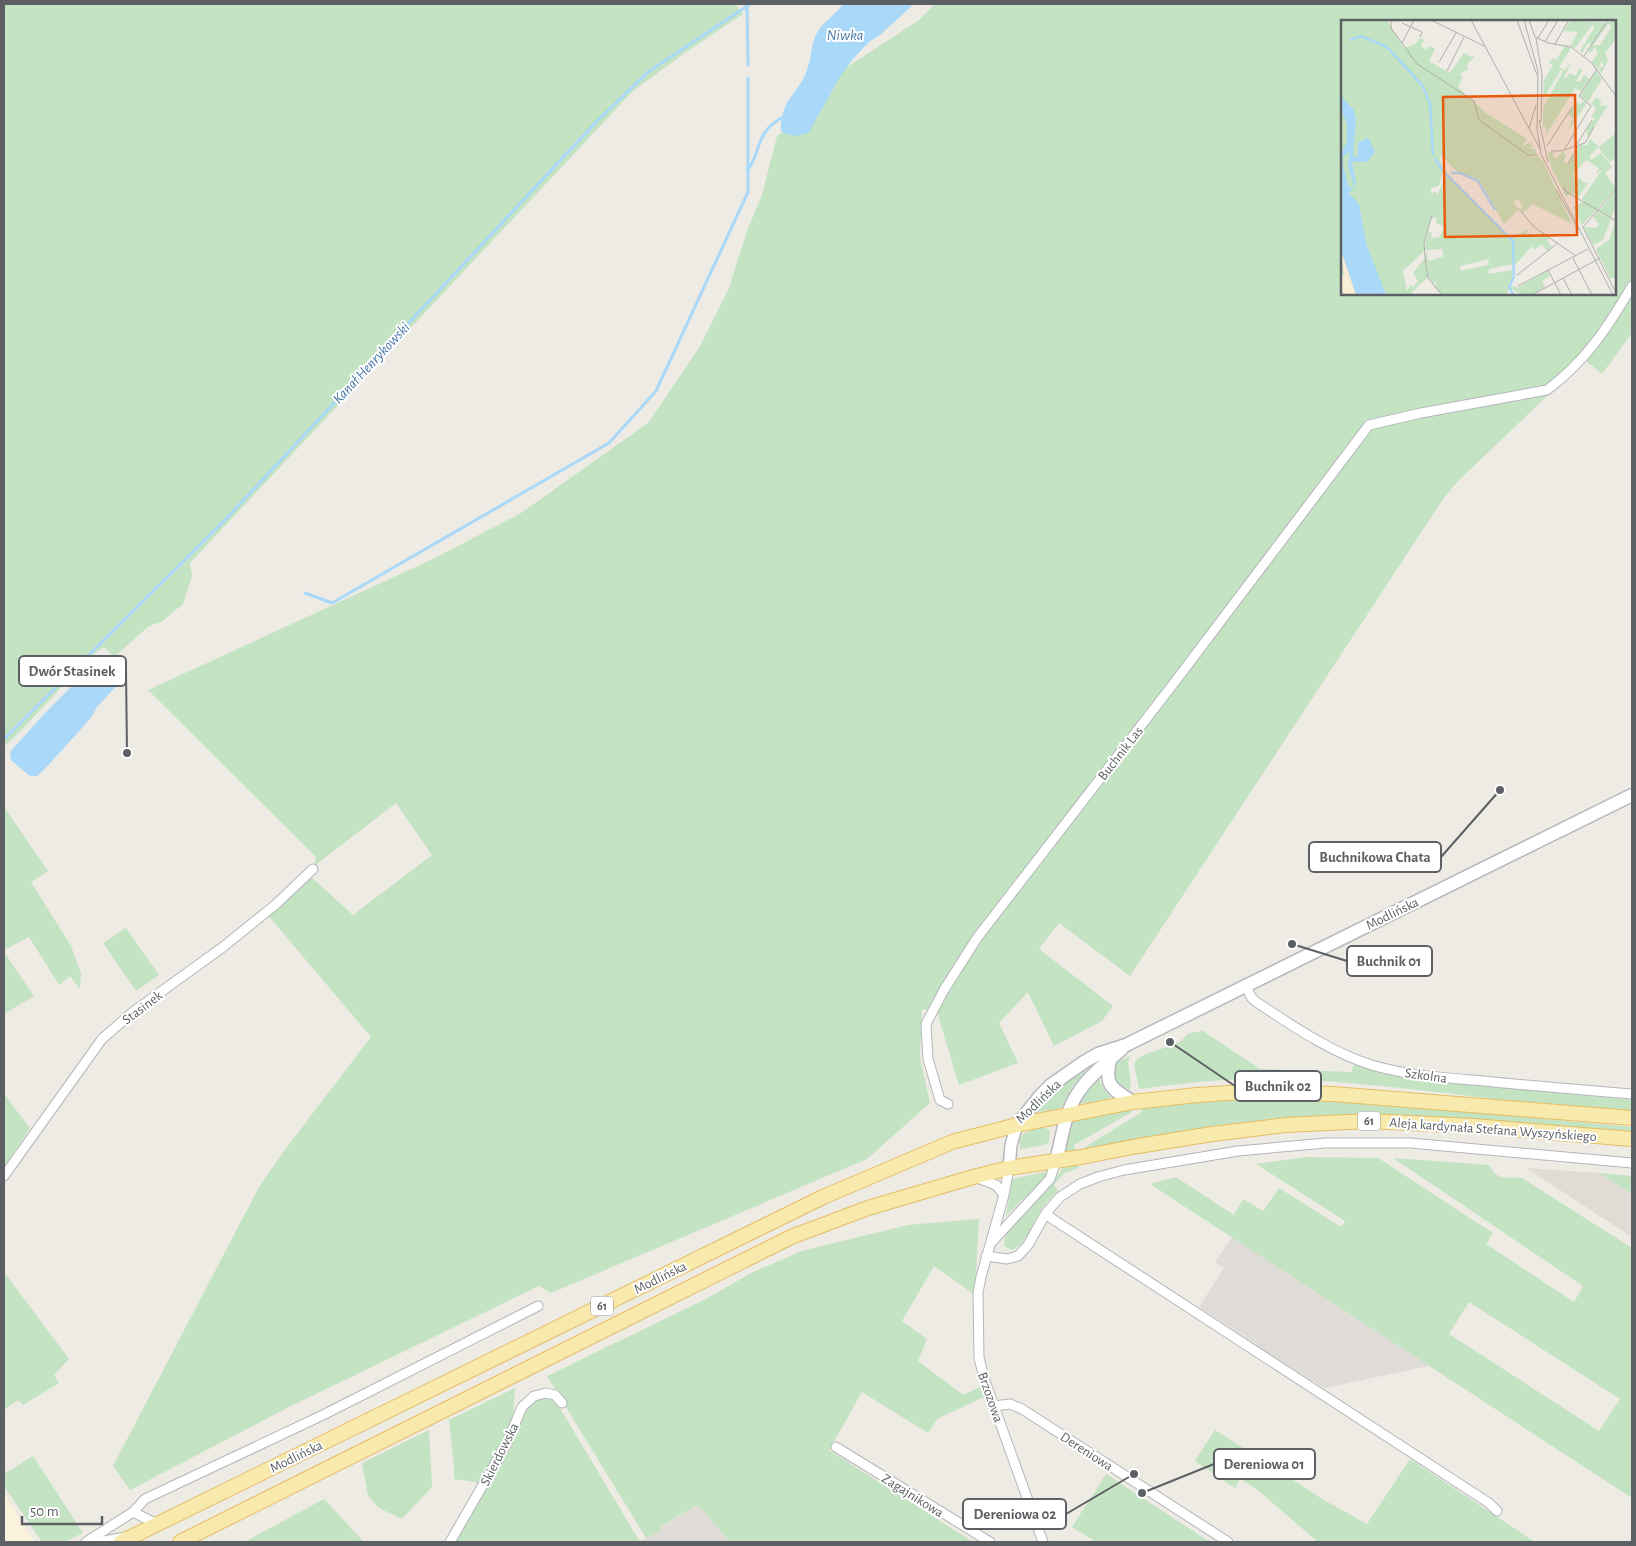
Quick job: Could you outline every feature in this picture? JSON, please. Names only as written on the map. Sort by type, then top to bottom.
[{"type":"main road","name":"Modlińska","points":[[120,1542],[823,1197],[952,1142],[1017,1125],[1051,1085],[1098,1054],[1126,1045],[1632,795]]},
{"type":"main road","name":"Modlińska","points":[[1056,1161],[1068,1114],[1079,1091],[1094,1074],[1126,1045]]},
{"type":"main road","points":[[1110,1060],[1107,1074],[1110,1084],[1120,1094],[1134,1102]]},
{"type":"main road","name":"Aleja kardynała Stefana Wyszyńskiego","points":[[1068,1114],[1134,1102],[1206,1094],[1286,1092],[1333,1094],[1632,1118]]},
{"type":"main road","name":"61","points":[[1017,1125],[1068,1114]]},
{"type":"main road","name":"Aleja kardynała Stefana Wyszyńskiego","points":[[1056,1161],[1212,1134],[1286,1125],[1369,1121],[1473,1126],[1632,1139]]},
{"type":"main road","name":"61","points":[[1008,1168],[1056,1161]]},
{"type":"main road","name":"Modlińska","points":[[180,1542],[791,1237],[868,1208],[1008,1168]]},
{"type":"street","name":"Buchnik Las","points":[[944,1102],[928,1059],[926,1024],[944,990],[977,938],[1168,691],[1369,425],[1421,413],[1547,390],[1582,360],[1610,324],[1632,286]]},
{"type":"street","name":"Stasinek","points":[[4,1176],[102,1039],[133,1012],[223,947],[274,905],[313,869]]},
{"type":"street","name":"Szkolna","points":[[1246,986],[1255,1001],[1288,1022],[1328,1045],[1374,1066],[1437,1077],[1632,1094]]},
{"type":"street","points":[[1008,1168],[1011,1145],[1017,1125]]},
{"type":"street","points":[[986,1256],[1007,1259],[1018,1256],[1028,1245],[1046,1213],[1065,1192],[1080,1184],[1124,1170],[1246,1150],[1326,1144],[1410,1143],[1514,1154],[1632,1163]]},
{"type":"street","name":"Brzozowa","points":[[989,1246],[1050,1179],[1056,1161]]},
{"type":"street","name":"Brzozowa","points":[[1008,1168],[1004,1195],[980,1277],[978,1293],[979,1358],[994,1406],[1043,1542]]},
{"type":"street","points":[[973,1177],[996,1185],[1004,1195]]},
{"type":"street","points":[[1046,1213],[1489,1503],[1497,1511]]},
{"type":"street","points":[[86,1542],[133,1512],[146,1499],[323,1415],[538,1306]]},
{"type":"street","name":"Skierdowska","points":[[450,1542],[507,1444],[522,1407],[534,1396],[546,1393],[555,1395],[562,1403]]},
{"type":"street","name":"Dereniowa","points":[[994,1406],[1010,1404],[1022,1409],[1228,1542]]},
{"type":"street","name":"Zagajnikowa","points":[[836,1447],[990,1542]]},
{"type":"street","points":[[133,1512],[157,1524]]},
{"type":"street","name":"Modlińska","points":[[99,1542],[133,1536]]},
{"type":"shaded area","points":[[1526,1168],[1599,1173],[1632,1194],[1632,1237]]},
{"type":"shaded area","points":[[1232,1237],[1429,1366],[1324,1388],[1256,1345],[1199,1307],[1224,1268],[1215,1262]]},
{"type":"shaded area","points":[[4,1494],[35,1542],[4,1542]]},
{"type":"shaded area","points":[[698,1505],[730,1542],[640,1542],[661,1531],[660,1528]]},
{"type":"green space","points":[[4,4],[735,4],[743,14],[633,91],[190,563],[192,576],[183,604],[161,622],[149,626],[114,657],[104,647],[91,657],[78,668],[37,714],[4,747]]},
{"type":"green space","points":[[935,4],[1632,4],[1632,333],[1602,374],[1585,360],[1458,481],[1443,499],[1130,976],[1059,923],[1039,949],[1113,1006],[1102,1021],[1054,1046],[1028,992],[999,1023],[1018,1063],[959,1085],[937,1012],[922,1009],[920,1057],[930,1103],[867,1159],[551,1293],[539,1286],[289,1407],[130,1490],[113,1466],[259,1187],[284,1151],[371,1037],[267,914],[311,877],[353,915],[432,855],[396,803],[314,866],[316,857],[148,690],[431,560],[521,513],[648,423],[699,348],[729,288],[747,231],[762,195],[777,136],[791,126],[838,73],[919,20]]},
{"type":"green space","points":[[4,807],[48,871],[31,882],[71,946],[81,973],[80,989],[70,976],[59,985],[29,937],[4,950]]},
{"type":"green space","points":[[126,928],[159,975],[136,991],[103,943]]},
{"type":"green space","points":[[4,952],[34,996],[4,1014]]},
{"type":"green space","points":[[1203,1031],[1260,1069],[1351,1072],[1354,1065],[1406,1078],[1632,1100],[1632,1113],[1309,1080],[1232,1079],[1139,1089],[1134,1064],[1137,1060],[1142,1056],[1180,1041],[1188,1034]]},
{"type":"green space","points":[[1130,1056],[1128,1064],[1130,1087],[1129,1091],[1124,1091],[1112,1079],[1115,1064]]},
{"type":"green space","points":[[1087,1069],[1072,1087],[1061,1108],[1034,1113],[1054,1091]]},
{"type":"green space","points":[[1099,1079],[1111,1098],[1080,1104],[1084,1096]]},
{"type":"green space","points":[[4,1094],[30,1128],[4,1167]]},
{"type":"green space","points":[[1278,1099],[1500,1114],[1632,1127],[1632,1134],[1346,1116],[1277,1118],[1207,1127],[1085,1149],[1085,1147],[1142,1112],[1142,1108],[1216,1101]]},
{"type":"green space","points":[[1131,1109],[1132,1112],[1074,1145],[1075,1151],[1064,1152],[1074,1119]]},
{"type":"green space","points":[[1041,1127],[1048,1129],[1050,1132],[1049,1142],[1044,1145],[1020,1149],[1020,1139],[1024,1133]]},
{"type":"green space","points":[[1306,1157],[1378,1158],[1493,1233],[1486,1244],[1574,1302],[1583,1286],[1393,1158],[1489,1165],[1499,1176],[1522,1178],[1632,1248],[1632,1498],[1150,1184],[1176,1177],[1234,1215],[1243,1199],[1263,1211],[1279,1188],[1341,1227],[1345,1221],[1256,1164]],"holes":[[[1469,1302],[1620,1399],[1599,1431],[1449,1334]]]},
{"type":"green space","points":[[1078,1164],[1078,1168],[1063,1174],[1054,1185],[1058,1191],[1042,1208],[1021,1244],[1012,1250],[1005,1247],[1005,1239],[1013,1222],[1050,1187],[1063,1168]]},
{"type":"green space","points":[[1049,1171],[1043,1181],[1006,1216],[1012,1179]]},
{"type":"green space","points":[[1599,1173],[1632,1176],[1632,1194]]},
{"type":"green space","points":[[979,1219],[975,1295],[934,1266],[902,1321],[927,1339],[918,1361],[963,1395],[980,1387],[986,1396],[937,1419],[928,1433],[862,1392],[829,1450],[973,1542],[730,1542],[698,1505],[660,1527],[661,1531],[646,1538],[547,1376],[704,1300],[753,1272],[802,1251],[908,1225]]},
{"type":"green space","points":[[4,1272],[69,1359],[54,1375],[59,1383],[23,1405],[18,1400],[4,1410]]},
{"type":"green space","points":[[515,1388],[513,1415],[505,1437],[481,1483],[454,1479],[449,1420]]},
{"type":"green space","points":[[538,1397],[548,1398],[557,1403],[640,1542],[453,1542],[488,1487],[516,1433],[524,1411],[530,1402]]},
{"type":"green space","points":[[429,1430],[432,1487],[402,1519],[379,1508],[368,1496],[362,1463]]},
{"type":"green space","points":[[1215,1430],[1324,1500],[1367,1524],[1410,1459],[1535,1542],[1318,1542],[1255,1488],[1240,1479],[1235,1488],[1195,1461],[1205,1445],[1203,1442],[1206,1444]]},
{"type":"green space","points":[[33,1456],[83,1533],[64,1542],[42,1542],[4,1486],[4,1474]]},
{"type":"green space","points":[[1106,1474],[1210,1542],[1096,1542],[1072,1527]]},
{"type":"green space","points":[[324,1499],[364,1542],[247,1542],[248,1540]]},
{"type":"water","name":"Niwka","points":[[843,4],[914,4],[880,35],[869,42],[853,59],[841,75],[809,132],[795,136],[784,133],[781,131],[784,111],[787,103],[805,76],[815,37],[823,25]]},
{"type":"water","points":[[98,660],[102,661],[119,676],[120,682],[97,707],[90,719],[43,771],[37,776],[30,776],[11,760],[10,752],[44,714]]},
{"type":"waterway","name":"Kanał Henrykowski","points":[[4,739],[225,520],[597,121],[648,72],[750,4]]},
{"type":"waterway","points":[[747,6],[748,65]]},
{"type":"waterway","points":[[305,593],[332,603],[609,443],[656,391],[748,192],[748,78]]},
{"type":"waterway","points":[[747,170],[766,132],[770,126],[781,118]]},
{"type":"place","name":"Dwór Stasinek","points":[[127,753]]},
{"type":"place","name":"Buchnikowa Chata","points":[[1500,790]]},
{"type":"place","name":"Buchnik 01","points":[[1292,944]]},
{"type":"place","name":"Buchnik 02","points":[[1170,1042]]},
{"type":"place","name":"Dereniowa 02","points":[[1134,1474]]},
{"type":"place","name":"Dereniowa 01","points":[[1142,1493]]}]
